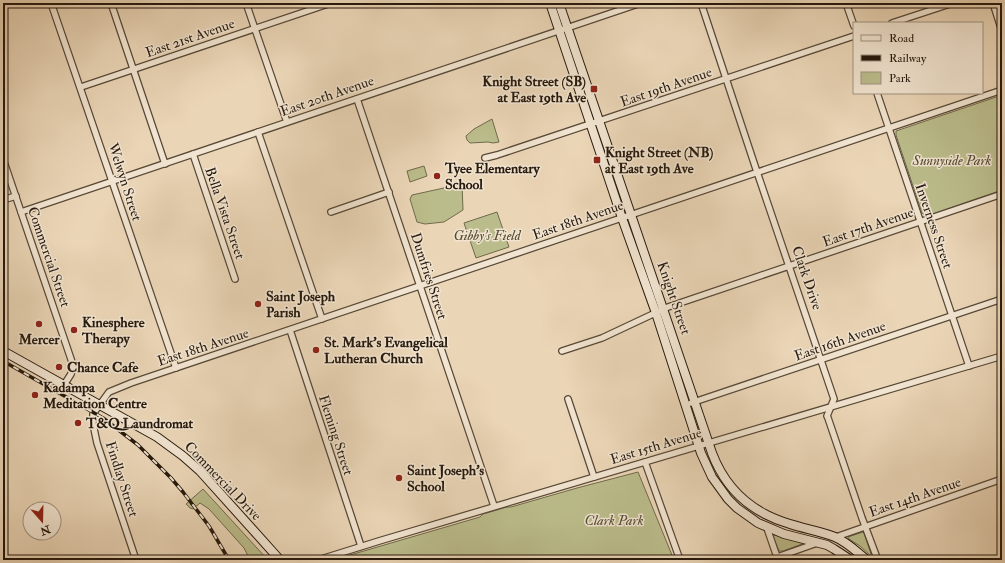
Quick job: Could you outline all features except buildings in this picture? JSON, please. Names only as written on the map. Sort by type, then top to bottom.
[{"type":"main road","name":"Knight Street","points":[[550,3],[591,125],[695,402],[708,443],[721,473],[729,485],[744,501],[757,509],[779,521],[836,537]]},
{"type":"main road","name":"Knight Street","points":[[559,3],[599,122],[626,216]]},
{"type":"main road","name":"Knight Street","points":[[660,311],[686,405],[699,446],[712,477],[723,493],[742,512],[767,528],[784,534],[818,542]]},
{"type":"main road","name":"Commercial Drive","points":[[3,351],[157,437],[184,456],[219,492],[280,560]]},
{"type":"main road","points":[[836,537],[867,560]]},
{"type":"main road","points":[[818,542],[834,549],[851,560]]},
{"type":"street","name":"Welwyn Street","points":[[51,3],[176,368]]},
{"type":"street","points":[[111,3],[165,164]]},
{"type":"street","points":[[246,3],[287,122]]},
{"type":"street","name":"East 21st Avenue","points":[[81,87],[331,3]]},
{"type":"street","name":"East 20th Avenue","points":[[21,212],[641,3]]},
{"type":"street","name":"Clark Drive","points":[[701,3],[834,399],[827,416],[877,560]]},
{"type":"street","points":[[846,3],[853,23]]},
{"type":"street","points":[[895,22],[953,3]]},
{"type":"street","points":[[993,3],[1002,31]]},
{"type":"street","name":"East 19th Avenue","points":[[485,158],[591,125],[726,78],[853,36]]},
{"type":"street","name":"East 18th Avenue","points":[[99,405],[111,391],[131,383],[1002,90]]},
{"type":"street","name":"Inverness Street","points":[[877,94],[969,366]]},
{"type":"street","name":"Dumfries Street","points":[[357,99],[494,506]]},
{"type":"street","points":[[258,132],[322,319]]},
{"type":"street","name":"Bella Vista Street","points":[[193,154],[235,278]]},
{"type":"street","name":"Commercial Street","points":[[3,159],[73,365],[71,374],[64,385]]},
{"type":"street","points":[[332,212],[389,192]]},
{"type":"street","name":"East 17th Avenue","points":[[562,351],[602,338],[660,311],[1002,194]]},
{"type":"street","points":[[3,199],[16,196]]},
{"type":"street","name":"East 16th Avenue","points":[[686,405],[1002,299]]},
{"type":"street","name":"Fleming Street","points":[[290,330],[361,546]]},
{"type":"street","name":"East 15th Avenue","points":[[318,560],[494,506],[831,408],[1002,356]]},
{"type":"street","points":[[568,398],[594,477]]},
{"type":"street","name":"Findlay Street","points":[[99,405],[93,414],[94,431],[136,560]]},
{"type":"street","points":[[645,462],[680,560]]},
{"type":"street","name":"East 14th Avenue","points":[[836,537],[1002,479]]},
{"type":"street","points":[[767,528],[777,557]]},
{"type":"street","points":[[768,560],[818,542]]},
{"type":"green space","name":"Sunnyside Park","points":[[1002,95],[1002,190],[927,216],[922,213],[896,135],[896,131]]},
{"type":"green space","points":[[492,119],[499,142],[470,143],[467,140],[466,136],[474,129]]},
{"type":"green space","points":[[424,166],[427,176],[410,182],[407,171]]},
{"type":"green space","points":[[462,184],[463,210],[444,222],[425,224],[417,222],[410,199],[412,195]]},
{"type":"green space","name":"Gibby's Field","points":[[497,212],[509,247],[476,258],[464,223]]},
{"type":"green space","name":"Clark Park","points":[[638,472],[674,560],[333,560],[480,517],[483,514],[507,507]]},
{"type":"green space","points":[[203,489],[268,560],[250,560],[244,548],[209,509],[200,503],[193,509],[186,504]]},
{"type":"green space","points":[[863,532],[864,533],[872,557],[848,537]]},
{"type":"green space","points":[[774,535],[801,542],[802,544],[779,551],[773,537]]},
{"type":"railway","points":[[3,361],[103,418],[138,445],[183,492],[209,526],[229,560]]},
{"type":"place","name":"Knight Street (SB) at East 19th Ave","points":[[594,89]]},
{"type":"place","name":"Knight Street (NB) at East 19th Ave","points":[[597,160]]},
{"type":"place","name":"Tyee Elementary School","points":[[437,176]]},
{"type":"place","name":"Saint Joseph Parish","points":[[258,304]]},
{"type":"place","name":"Mercer","points":[[39,324]]},
{"type":"place","name":"Kinesphere Therapy","points":[[74,330]]},
{"type":"place","name":"St. Mark's Evangelical Lutheran Church","points":[[316,350]]},
{"type":"place","name":"Chance Cafe","points":[[59,367]]},
{"type":"place","name":"Kadampa Meditation Centre","points":[[35,395]]},
{"type":"place","name":"T&Q Laundromat","points":[[78,423]]},
{"type":"place","name":"Saint Joseph’s School","points":[[399,478]]}]
